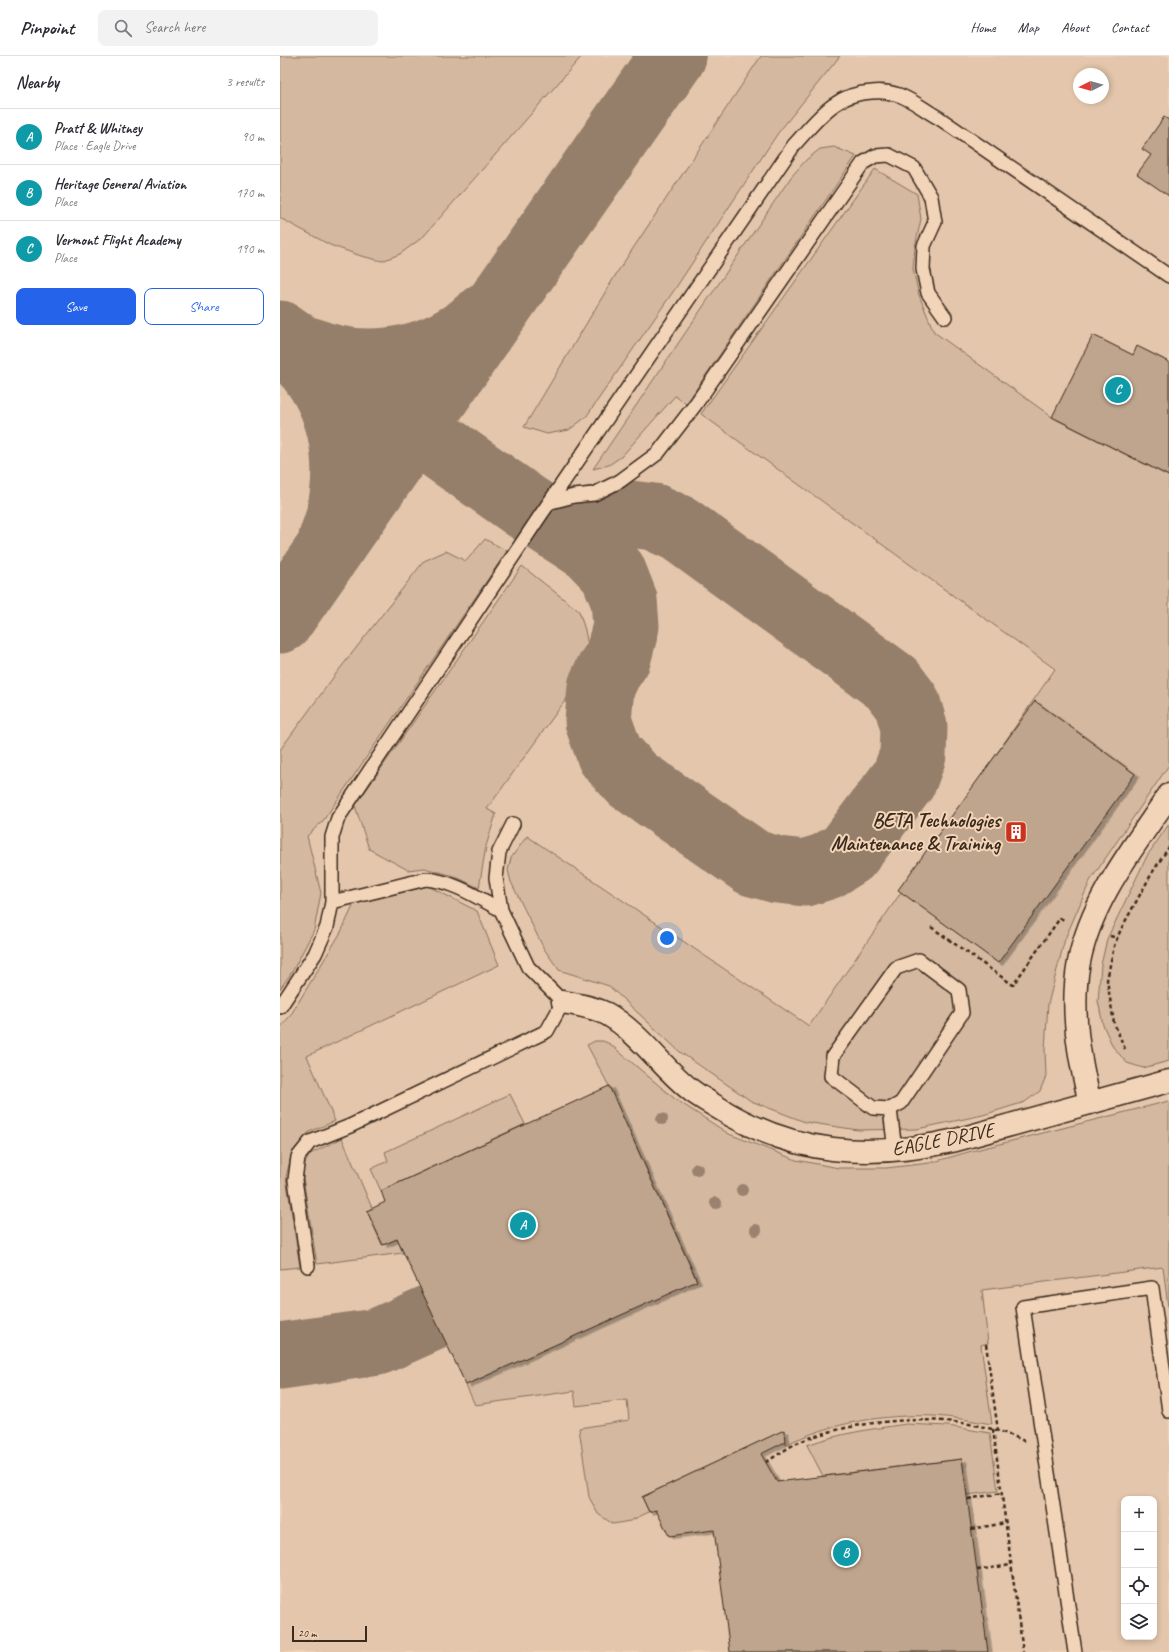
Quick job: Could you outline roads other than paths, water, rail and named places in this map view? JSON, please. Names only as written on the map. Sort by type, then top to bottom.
[{"type":"street","points":[[1090,1103],[1083,1074],[1077,1035],[1075,998],[1079,962],[1088,931],[1106,891],[1169,795]]},
{"type":"street","name":"EAGLE DRIVE","points":[[563,1002],[588,1007],[606,1013],[622,1024],[692,1091],[735,1118],[758,1129],[783,1138],[810,1146],[837,1150],[895,1151],[925,1147],[956,1140],[1169,1081]]},
{"type":"lane","points":[[280,1007],[315,954],[327,927],[332,902],[332,837],[338,818],[794,145],[823,113],[839,101],[858,92],[883,91],[900,95],[938,118],[1169,276]]},
{"type":"lane","points":[[551,502],[574,496],[594,494],[620,481],[658,454],[700,398],[863,163],[876,156],[889,155],[914,168],[931,197],[935,222],[924,246],[923,269],[928,293],[945,317]]},
{"type":"lane","points":[[308,1266],[295,1180],[298,1157],[310,1142],[350,1126],[547,1031],[563,1002],[528,967],[500,910],[496,878],[499,852],[513,824]]},
{"type":"lane","points":[[332,902],[426,879],[440,880],[450,883],[500,910]]},
{"type":"lane","points":[[919,960],[959,990],[962,1013],[901,1103],[890,1109],[873,1108],[831,1076],[832,1056],[896,968],[919,960]]},
{"type":"lane","points":[[890,1109],[895,1151]]},
{"type":"lane","points":[[1075,1652],[1023,1307],[1152,1288],[1169,1411]]},
{"type":"place","name":"Vermont Flight Academy","points":[[1118,390]]},
{"type":"place","name":"BETA Technologies Maintenance & Training","points":[[1016,832]]},
{"type":"place","name":"Pratt & Whitney","points":[[523,1225]]},
{"type":"place","name":"Heritage General Aviation","points":[[846,1553]]}]
